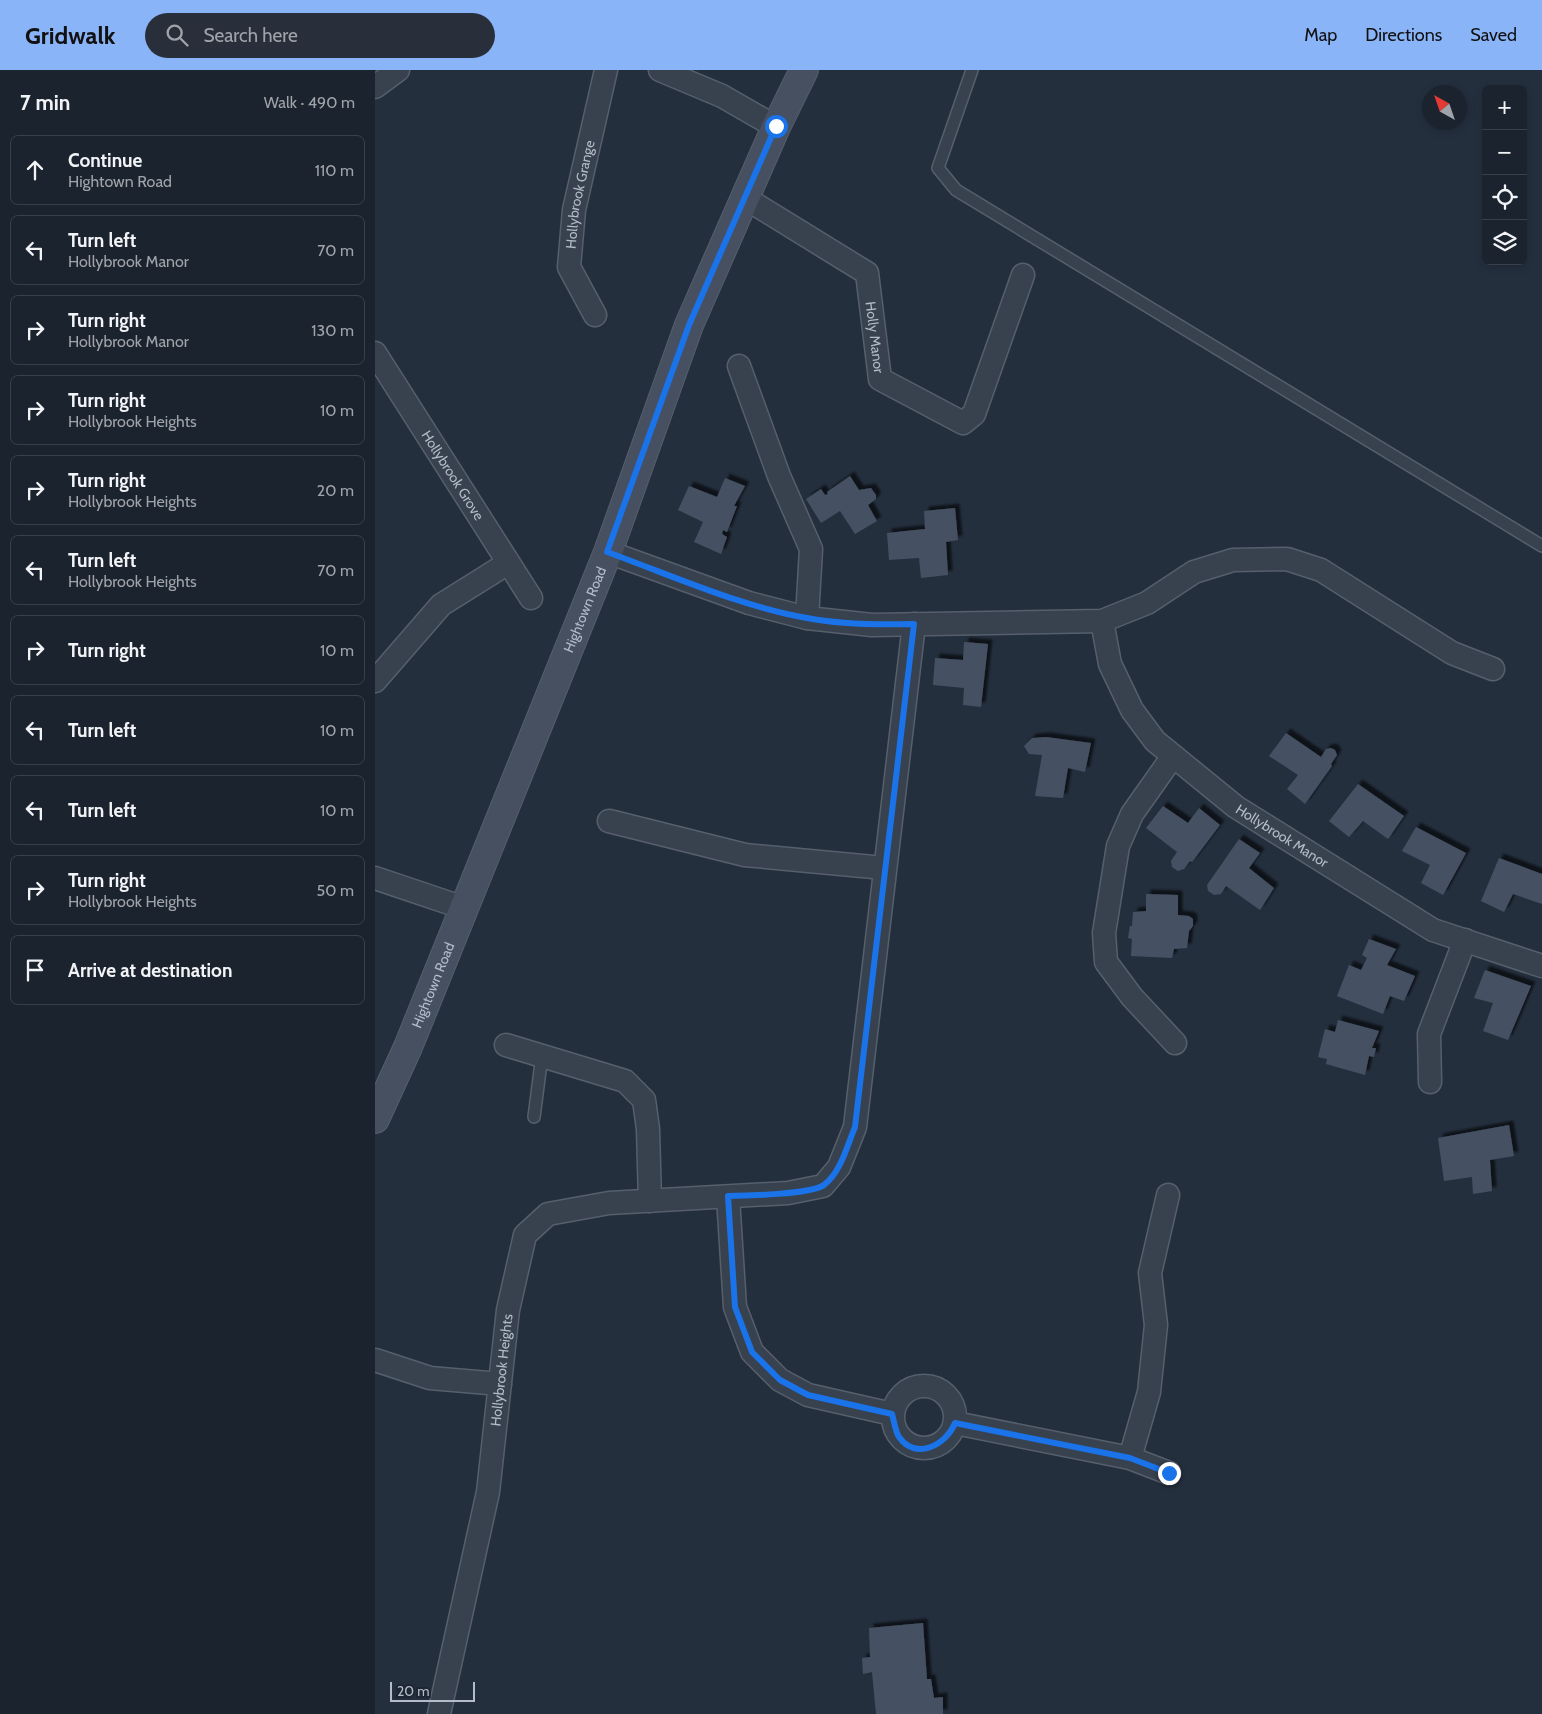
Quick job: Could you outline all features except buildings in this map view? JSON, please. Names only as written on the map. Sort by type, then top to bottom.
[{"type":"main road","name":"Hightown Road","points":[[375,1120],[408,1048],[607,552],[689,325],[776,126],[804,70]]},
{"type":"street","points":[[375,87],[398,70]]},
{"type":"street","name":"Hollybrook Grange","points":[[595,315],[569,267],[574,210],[605,70]]},
{"type":"street","points":[[660,70],[723,96],[776,126]]},
{"type":"street","name":"Holly Manor","points":[[745,198],[867,273],[880,379],[963,423],[974,414],[1023,275]]},
{"type":"street","name":"Hollybrook Grove","points":[[378,363],[531,598]]},
{"type":"street","points":[[739,366],[779,476],[811,549],[807,618]]},
{"type":"street","points":[[607,552],[749,603],[807,618],[872,625],[1102,621],[1147,604],[1194,572],[1233,560],[1287,559],[1321,570],[1452,653],[1493,669]]},
{"type":"street","points":[[375,681],[441,604],[508,563]]},
{"type":"street","name":"Hollybrook Manor","points":[[1102,621],[1109,664],[1132,710],[1155,741],[1173,756],[1245,812],[1433,930],[1542,966]]},
{"type":"street","points":[[609,821],[745,855],[884,868],[914,624]]},
{"type":"street","points":[[1173,756],[1132,814],[1118,846],[1104,933],[1106,962],[1132,997],[1175,1043]]},
{"type":"street","name":"Hollybrook Heights","points":[[439,1714],[488,1492],[508,1310],[525,1235],[548,1214],[609,1203],[788,1193],[823,1186],[839,1166],[855,1127],[884,868]]},
{"type":"street","points":[[375,878],[464,908]]},
{"type":"street","points":[[1430,1082],[1429,1034],[1465,940]]},
{"type":"street","points":[[506,1045],[625,1081],[644,1100],[648,1130],[650,1201]]},
{"type":"street","points":[[1130,1458],[1149,1392],[1155,1325],[1150,1273],[1168,1195]]},
{"type":"street","points":[[728,1196],[735,1307],[752,1352],[780,1380],[808,1395],[892,1414]]},
{"type":"street","points":[[375,1360],[430,1378],[500,1384]]},
{"type":"street","points":[[925,1386],[947,1396],[955,1410],[955,1423],[951,1432],[939,1444],[925,1449],[908,1445],[898,1436],[892,1414],[895,1404],[903,1393],[925,1386]]},
{"type":"street","points":[[955,1423],[1130,1458],[1169,1473]]},
{"type":"lane","points":[[971,70],[938,168],[956,190],[1542,546]]},
{"type":"lane","points":[[534,1117],[542,1055]]},
{"type":"route","points":[[776,126],[689,325],[607,552],[749,603],[807,618],[872,625],[914,624],[855,1127],[839,1166],[823,1186],[788,1193],[728,1196],[735,1307],[752,1352],[780,1380],[808,1395],[892,1414],[898,1436],[908,1445],[925,1449],[939,1444],[951,1432],[955,1423],[1130,1458],[1169,1473]]}]
